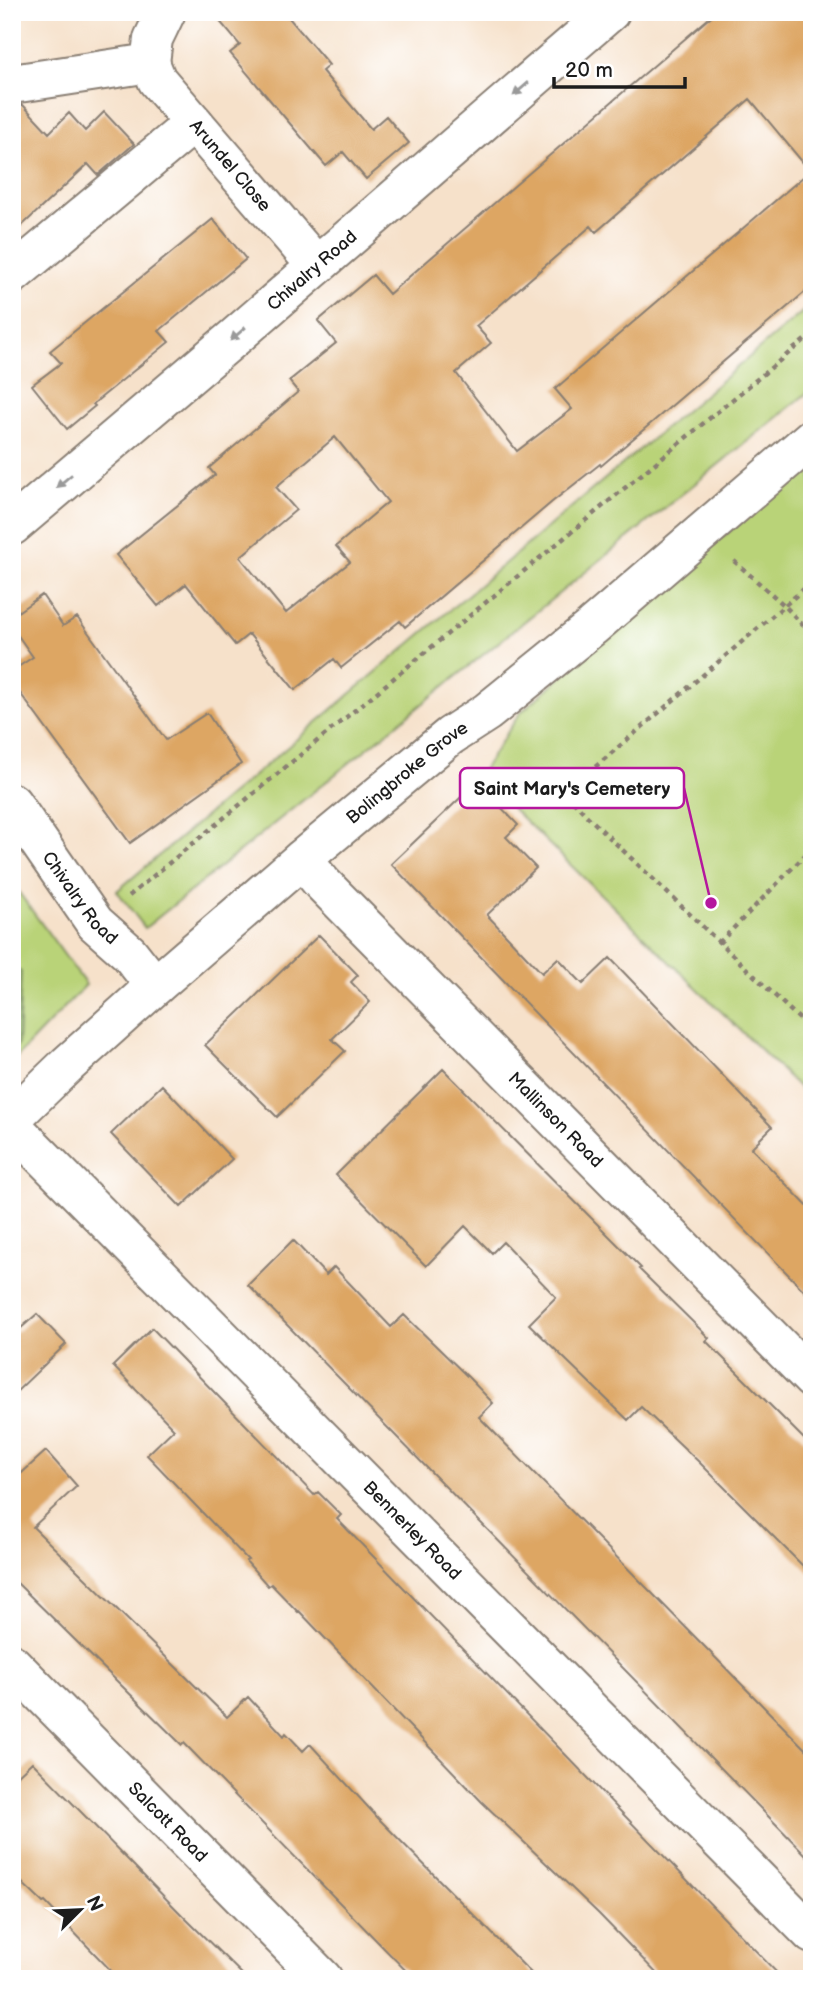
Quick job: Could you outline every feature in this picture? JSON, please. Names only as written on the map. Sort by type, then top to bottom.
[{"type":"street","points":[[12,84],[150,64],[153,39],[166,12]]},
{"type":"street","name":"Chivalry Road","points":[[12,526],[610,12]]},
{"type":"street","name":"Arundel Close","points":[[150,64],[158,80],[316,265]]},
{"type":"street","points":[[12,275],[194,123]]},
{"type":"street","name":"Bolingbroke Grove","points":[[12,1118],[155,986],[302,859],[450,736],[487,712],[592,627],[812,438]]},
{"type":"street","name":"Chivalry Road","points":[[12,803],[95,923],[129,953],[155,986]]},
{"type":"street","name":"Mallinson Road","points":[[302,859],[322,883],[812,1379]]},
{"type":"street","name":"Bennerley Road","points":[[12,1126],[812,1934]]},
{"type":"street","name":"Salcott Road","points":[[12,1664],[323,1979]]},
{"type":"path","points":[[128,896],[812,334]]},
{"type":"path","points":[[729,556],[784,605],[812,635]]},
{"type":"path","points":[[812,582],[574,785],[570,797],[812,1031]]},
{"type":"path","points":[[719,943],[812,848]]},
{"type":"green space","points":[[812,304],[812,389],[145,928],[117,891]]},
{"type":"green space","points":[[812,463],[812,1100],[479,776],[520,713],[716,542]]},
{"type":"green space","points":[[12,883],[86,985],[12,1062]]},
{"type":"green space","points":[[12,967],[21,972],[18,1044],[12,1053]]},
{"type":"building","points":[[212,12],[284,12],[329,65],[322,71],[371,129],[386,116],[409,143],[366,179],[343,152],[326,166],[230,53],[240,45]]},
{"type":"building","points":[[716,12],[812,12],[812,286],[601,466],[600,464],[552,502],[405,627],[400,621],[341,668],[334,659],[295,690],[249,634],[235,645],[186,584],[158,606],[116,555],[215,475],[209,468],[298,392],[289,381],[336,343],[318,321],[373,275],[389,294]],"holes":[[[750,99],[810,171],[555,389],[572,409],[517,451],[456,373],[491,343],[476,326],[591,226],[596,232]],[[335,437],[388,502],[336,546],[350,562],[286,613],[240,557],[296,510],[276,487]]]},
{"type":"building","points":[[12,105],[23,105],[49,133],[69,113],[85,131],[104,112],[134,144],[98,175],[88,164],[12,235]]},
{"type":"building","points":[[213,219],[246,259],[159,331],[169,342],[93,404],[95,406],[67,429],[32,385],[61,363],[50,351]]},
{"type":"building","points":[[42,595],[63,626],[77,617],[166,740],[207,713],[241,764],[130,843],[12,682],[12,671],[33,657],[12,627],[12,616]]},
{"type":"building","points":[[477,782],[518,825],[506,837],[536,868],[487,915],[542,973],[558,958],[583,984],[610,958],[772,1127],[751,1148],[812,1211],[812,1299],[391,864]]},
{"type":"building","points":[[319,935],[358,975],[351,982],[370,1002],[332,1039],[345,1051],[277,1117],[205,1045]]},
{"type":"building","points":[[443,1069],[641,1268],[639,1269],[709,1338],[706,1341],[812,1447],[812,1575],[641,1407],[628,1420],[529,1324],[556,1297],[503,1242],[492,1253],[465,1226],[426,1266],[336,1175]]},
{"type":"building","points":[[162,1085],[232,1159],[181,1207],[111,1134]]},
{"type":"building","points":[[293,1240],[326,1275],[334,1267],[391,1327],[404,1315],[469,1378],[493,1403],[479,1417],[812,1756],[812,1861],[248,1285]]},
{"type":"building","points":[[37,1314],[66,1344],[12,1396],[12,1336]]},
{"type":"building","points":[[152,1328],[314,1495],[318,1492],[341,1515],[337,1519],[783,1979],[662,1979],[599,1914],[482,1802],[299,1611],[271,1584],[268,1586],[246,1561],[248,1560],[147,1455],[174,1429],[113,1366]]},
{"type":"building","points":[[46,1451],[77,1486],[33,1527],[227,1717],[248,1697],[284,1736],[286,1733],[303,1751],[310,1744],[378,1818],[537,1979],[414,1979],[184,1743],[182,1745],[12,1578],[12,1482]]},
{"type":"building","points":[[32,1762],[247,1979],[119,1979],[45,1902],[12,1873],[12,1781]]},
{"type":"place","name":"Saint Mary's Cemetery","points":[[711,903]]}]
